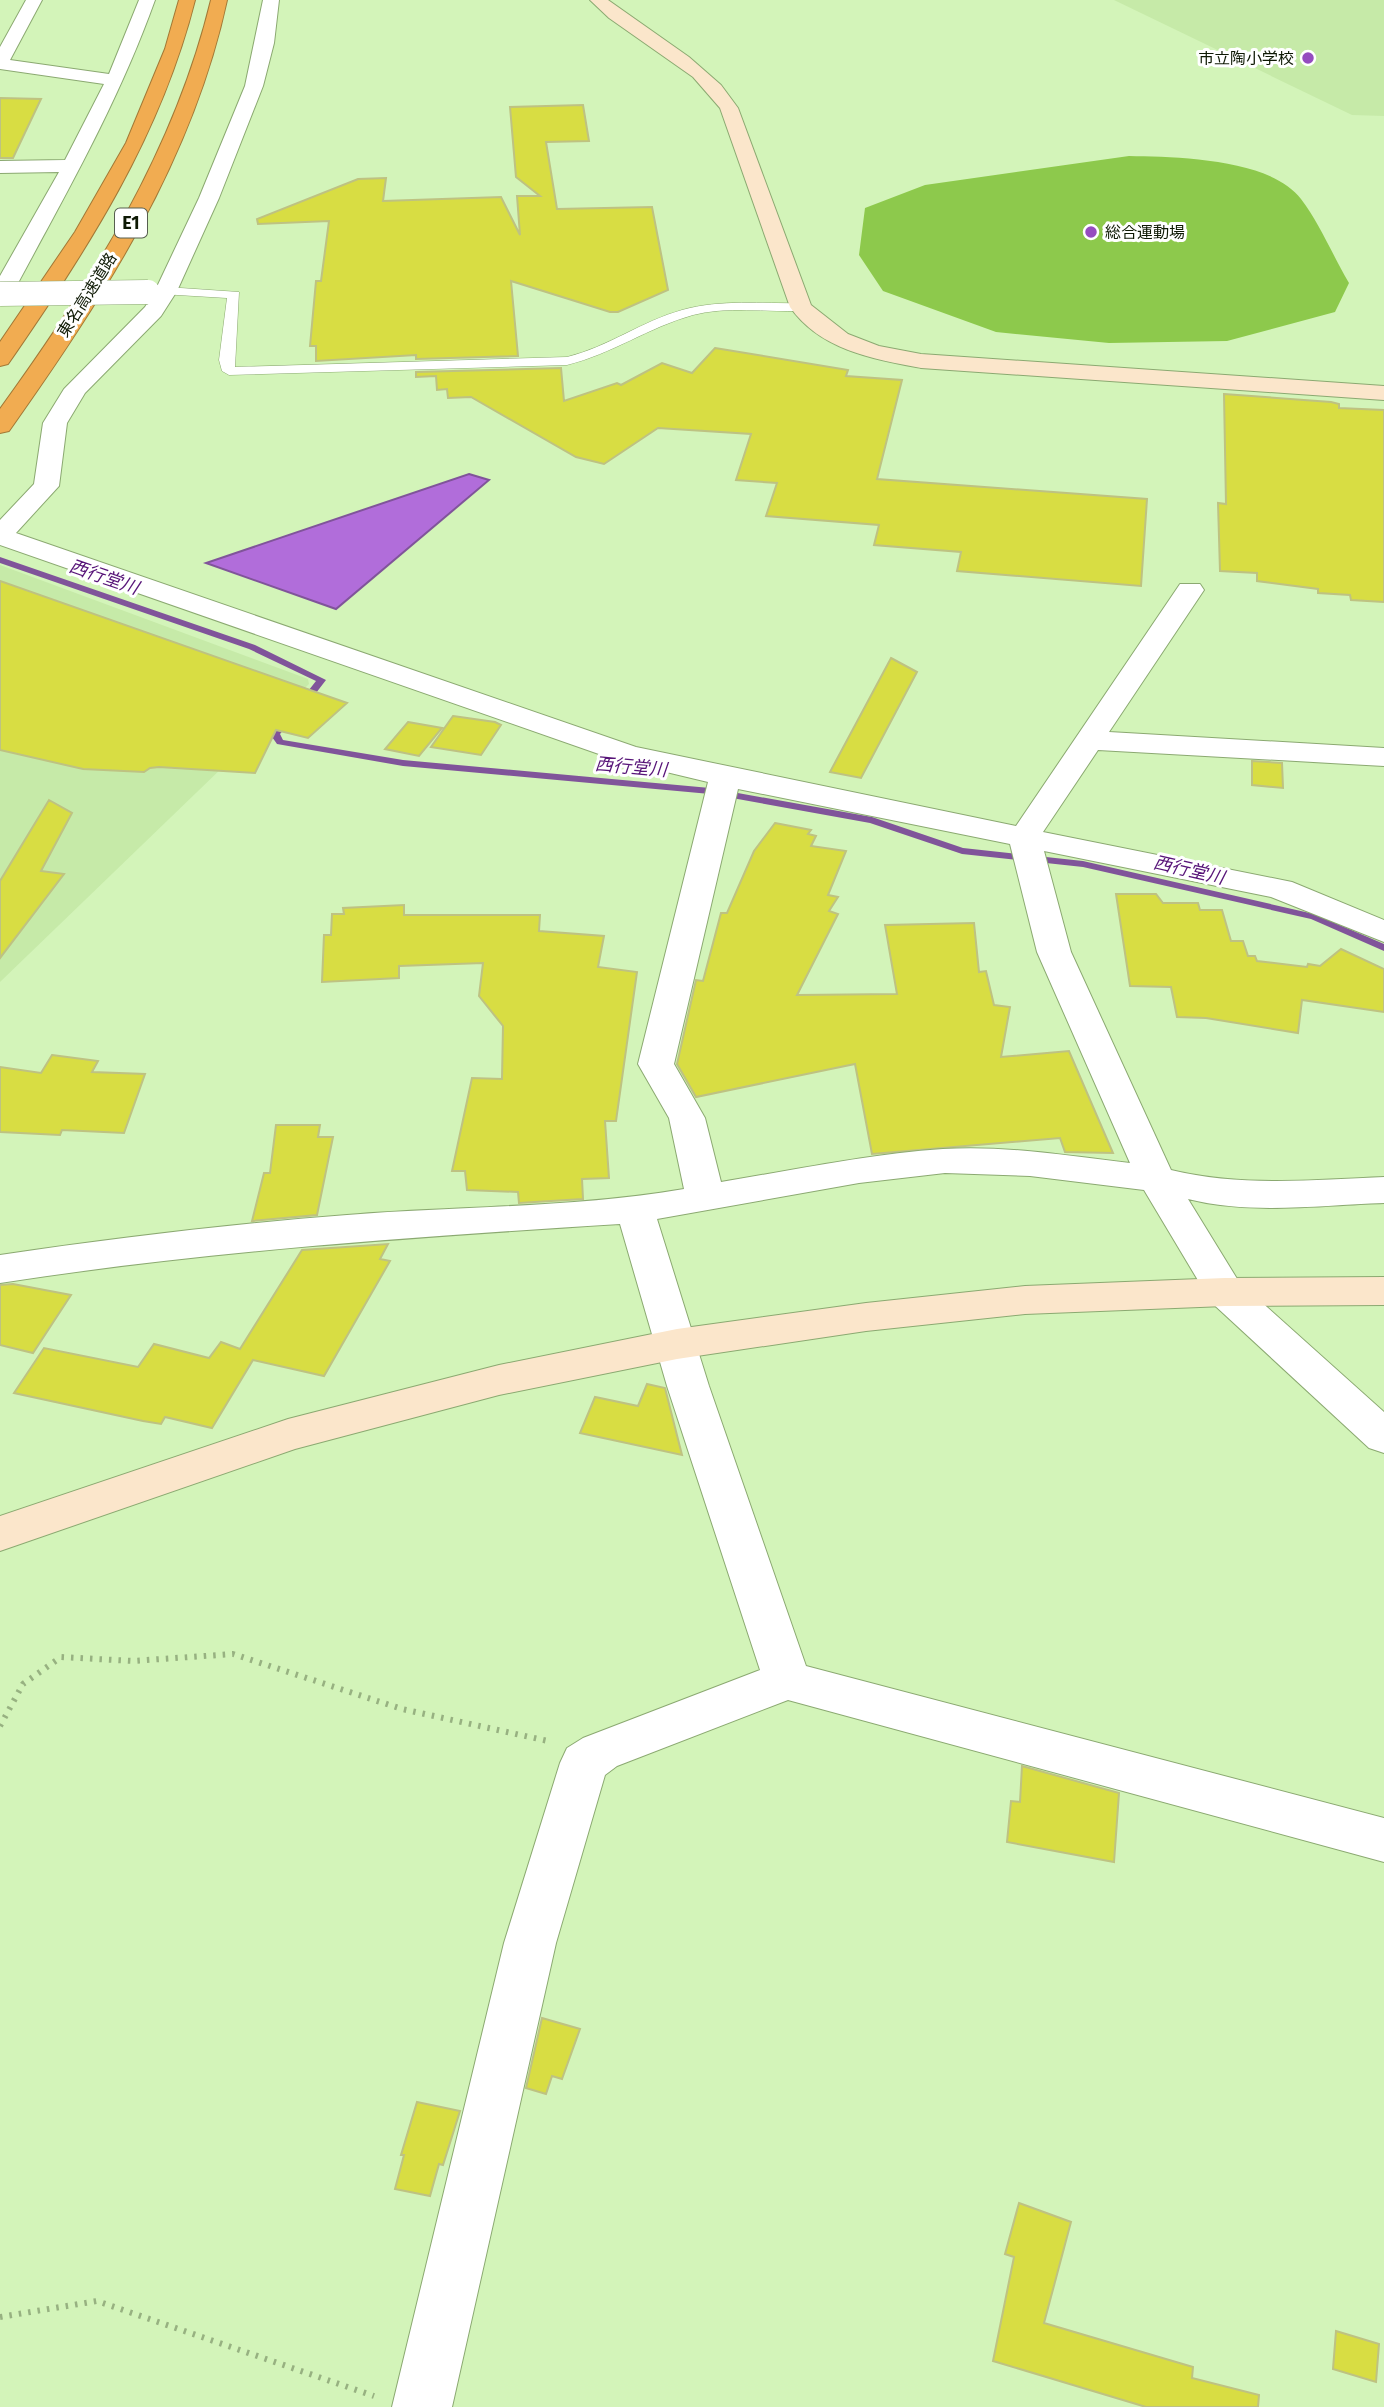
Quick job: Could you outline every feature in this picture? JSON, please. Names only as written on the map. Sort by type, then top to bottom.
[{"type":"highway","name":"東名高速道路","points":[[0,359],[105,201],[154,102],[178,43],[187,0]]},
{"type":"highway","name":"東名高速道路","points":[[0,426],[77,314],[142,204],[188,112],[213,41],[219,0]]},
{"type":"street","points":[[34,0],[0,63],[114,80]]},
{"type":"street","points":[[0,295],[74,166],[147,0]]},
{"type":"street","points":[[271,0],[265,43],[254,86],[209,198],[157,291],[153,311],[76,389],[55,423],[46,486],[0,536],[723,788],[1027,851],[1280,889],[1384,932]]},
{"type":"street","points":[[598,0],[695,66],[714,85],[729,107],[801,307],[809,318],[836,337],[870,351],[921,361],[1384,393]]},
{"type":"street","points":[[0,167],[74,166]]},
{"type":"street","points":[[0,295],[157,291]]},
{"type":"street","points":[[1190,590],[1089,740],[1027,851],[1054,952],[1156,1179],[1225,1292],[1384,1437]]},
{"type":"street","points":[[1089,740],[1384,758]]},
{"type":"street","points":[[705,1196],[687,1118],[656,1064],[723,788]]},
{"type":"street","points":[[0,1269],[131,1249],[333,1230],[635,1210],[859,1171],[944,1161],[1030,1164],[1156,1179],[1205,1191],[1291,1194],[1384,1190]]},
{"type":"street","points":[[635,1210],[688,1386],[786,1680]]},
{"type":"street","points":[[0,1534],[288,1435],[499,1380],[677,1344],[866,1317],[1025,1300],[1225,1292],[1384,1291]]},
{"type":"street","points":[[400,2403],[530,1943],[584,1763],[600,1752],[786,1680],[1384,1840]]},
{"type":"lane","points":[[157,291],[234,295],[226,359],[229,371],[567,361],[590,357],[669,321],[702,310],[801,307]]},
{"type":"path","points":[[0,1726],[23,1685],[61,1657],[133,1661],[233,1654],[402,1709],[600,1752]]},
{"type":"path","points":[[0,2317],[97,2301],[400,2403]]},
{"type":"shaded area","name":"市立陶小学校","points":[[1114,0],[1384,0],[1384,116],[1352,115]]},
{"type":"shaded area","points":[[469,474],[489,480],[336,609],[206,563]]},
{"type":"shaded area","points":[[0,565],[308,679],[309,684],[0,982]]},
{"type":"green space","name":"総合運動場","points":[[1129,156],[1221,162],[1268,175],[1287,185],[1308,209],[1349,283],[1335,312],[1227,341],[1109,343],[996,332],[883,291],[859,255],[865,208],[925,185]]},
{"type":"building","points":[[0,98],[41,99],[13,158],[0,158]]},
{"type":"building","points":[[583,105],[589,141],[546,142],[557,209],[652,207],[668,290],[618,312],[610,312],[511,281],[518,356],[416,359],[416,355],[316,361],[316,346],[310,346],[316,281],[321,281],[329,221],[258,224],[257,219],[358,179],[386,178],[383,201],[501,197],[520,235],[517,196],[540,196],[516,177],[510,107]]},
{"type":"building","points":[[715,348],[848,370],[846,376],[902,380],[877,479],[1147,499],[1141,586],[957,571],[961,552],[874,545],[879,525],[766,516],[777,483],[736,480],[751,434],[658,428],[604,464],[576,457],[471,397],[448,398],[447,389],[437,390],[436,376],[416,377],[416,372],[561,368],[564,401],[617,383],[621,385],[662,363],[692,373]]},
{"type":"building","points":[[1224,394],[1331,402],[1339,404],[1339,408],[1384,410],[1384,602],[1351,600],[1350,595],[1318,593],[1318,589],[1257,581],[1257,573],[1220,571],[1218,503],[1226,504]]},
{"type":"building","points":[[0,581],[347,703],[308,738],[276,730],[255,773],[159,767],[144,772],[83,769],[0,750]]},
{"type":"building","points":[[891,658],[917,672],[861,778],[830,772]]},
{"type":"building","points":[[453,716],[501,725],[481,755],[431,747]]},
{"type":"building","points":[[408,722],[442,728],[419,756],[385,749]]},
{"type":"building","points":[[1252,761],[1282,763],[1283,788],[1252,785]]},
{"type":"building","points":[[49,800],[72,813],[41,871],[64,874],[0,958],[0,881]]},
{"type":"building","points":[[775,823],[811,830],[808,834],[816,836],[811,846],[846,851],[828,895],[838,897],[829,911],[838,914],[797,995],[897,994],[885,925],[974,923],[979,972],[986,971],[994,1005],[1010,1007],[1001,1057],[1069,1051],[1113,1153],[1065,1152],[1060,1138],[872,1154],[855,1064],[696,1097],[677,1064],[696,980],[703,981],[721,913],[727,913],[754,851]]},
{"type":"building","points":[[1116,894],[1156,894],[1163,903],[1198,903],[1200,910],[1222,910],[1231,941],[1243,941],[1248,956],[1255,956],[1257,961],[1320,966],[1341,949],[1384,969],[1384,1012],[1302,1000],[1298,1033],[1206,1018],[1177,1017],[1171,987],[1130,986]]},
{"type":"building","points":[[404,905],[404,915],[540,915],[539,931],[604,936],[598,967],[637,972],[616,1121],[605,1121],[609,1178],[582,1179],[583,1199],[519,1203],[518,1192],[467,1190],[465,1171],[452,1171],[472,1078],[502,1079],[503,1026],[479,996],[483,963],[399,966],[399,978],[322,982],[324,935],[331,935],[332,914],[344,914],[343,908]]},
{"type":"building","points":[[52,1055],[98,1061],[92,1072],[145,1074],[124,1133],[62,1130],[60,1135],[0,1132],[0,1067],[41,1073]]},
{"type":"building","points":[[276,1125],[320,1125],[318,1137],[333,1137],[317,1215],[252,1221],[264,1173],[270,1173]]},
{"type":"building","points":[[388,1244],[380,1259],[390,1261],[324,1376],[253,1360],[212,1428],[165,1417],[161,1424],[143,1421],[14,1393],[44,1348],[138,1367],[154,1344],[209,1358],[221,1342],[240,1349],[302,1250]]},
{"type":"building","points":[[13,1284],[71,1295],[33,1353],[0,1345],[0,1285]]},
{"type":"building","points":[[647,1384],[665,1388],[682,1455],[580,1433],[595,1397],[638,1406]]},
{"type":"building","points":[[1022,1766],[1119,1793],[1114,1862],[1007,1842],[1011,1801],[1020,1802]]},
{"type":"building","points":[[542,2018],[580,2029],[562,2079],[552,2076],[546,2094],[526,2088]]},
{"type":"building","points":[[417,2102],[460,2111],[443,2165],[439,2164],[430,2196],[395,2189],[404,2155],[401,2155]]},
{"type":"building","points":[[1019,2203],[1071,2222],[1044,2323],[1193,2367],[1192,2378],[1259,2395],[1258,2407],[1146,2407],[993,2361],[1014,2257],[1005,2254]]},
{"type":"building","points":[[1336,2331],[1379,2344],[1376,2382],[1333,2369]]},
{"type":"waterway","name":"西行堂川","points":[[0,560],[252,647],[321,680],[303,704]]},
{"type":"waterway","name":"西行堂川","points":[[288,719],[275,734],[280,742],[403,763],[710,791],[872,820],[962,851],[1083,864],[1314,917],[1384,948]]},
{"type":"place","name":"市立陶小学校","points":[[1308,58]]},
{"type":"place","name":"総合運動場","points":[[1091,232]]}]
